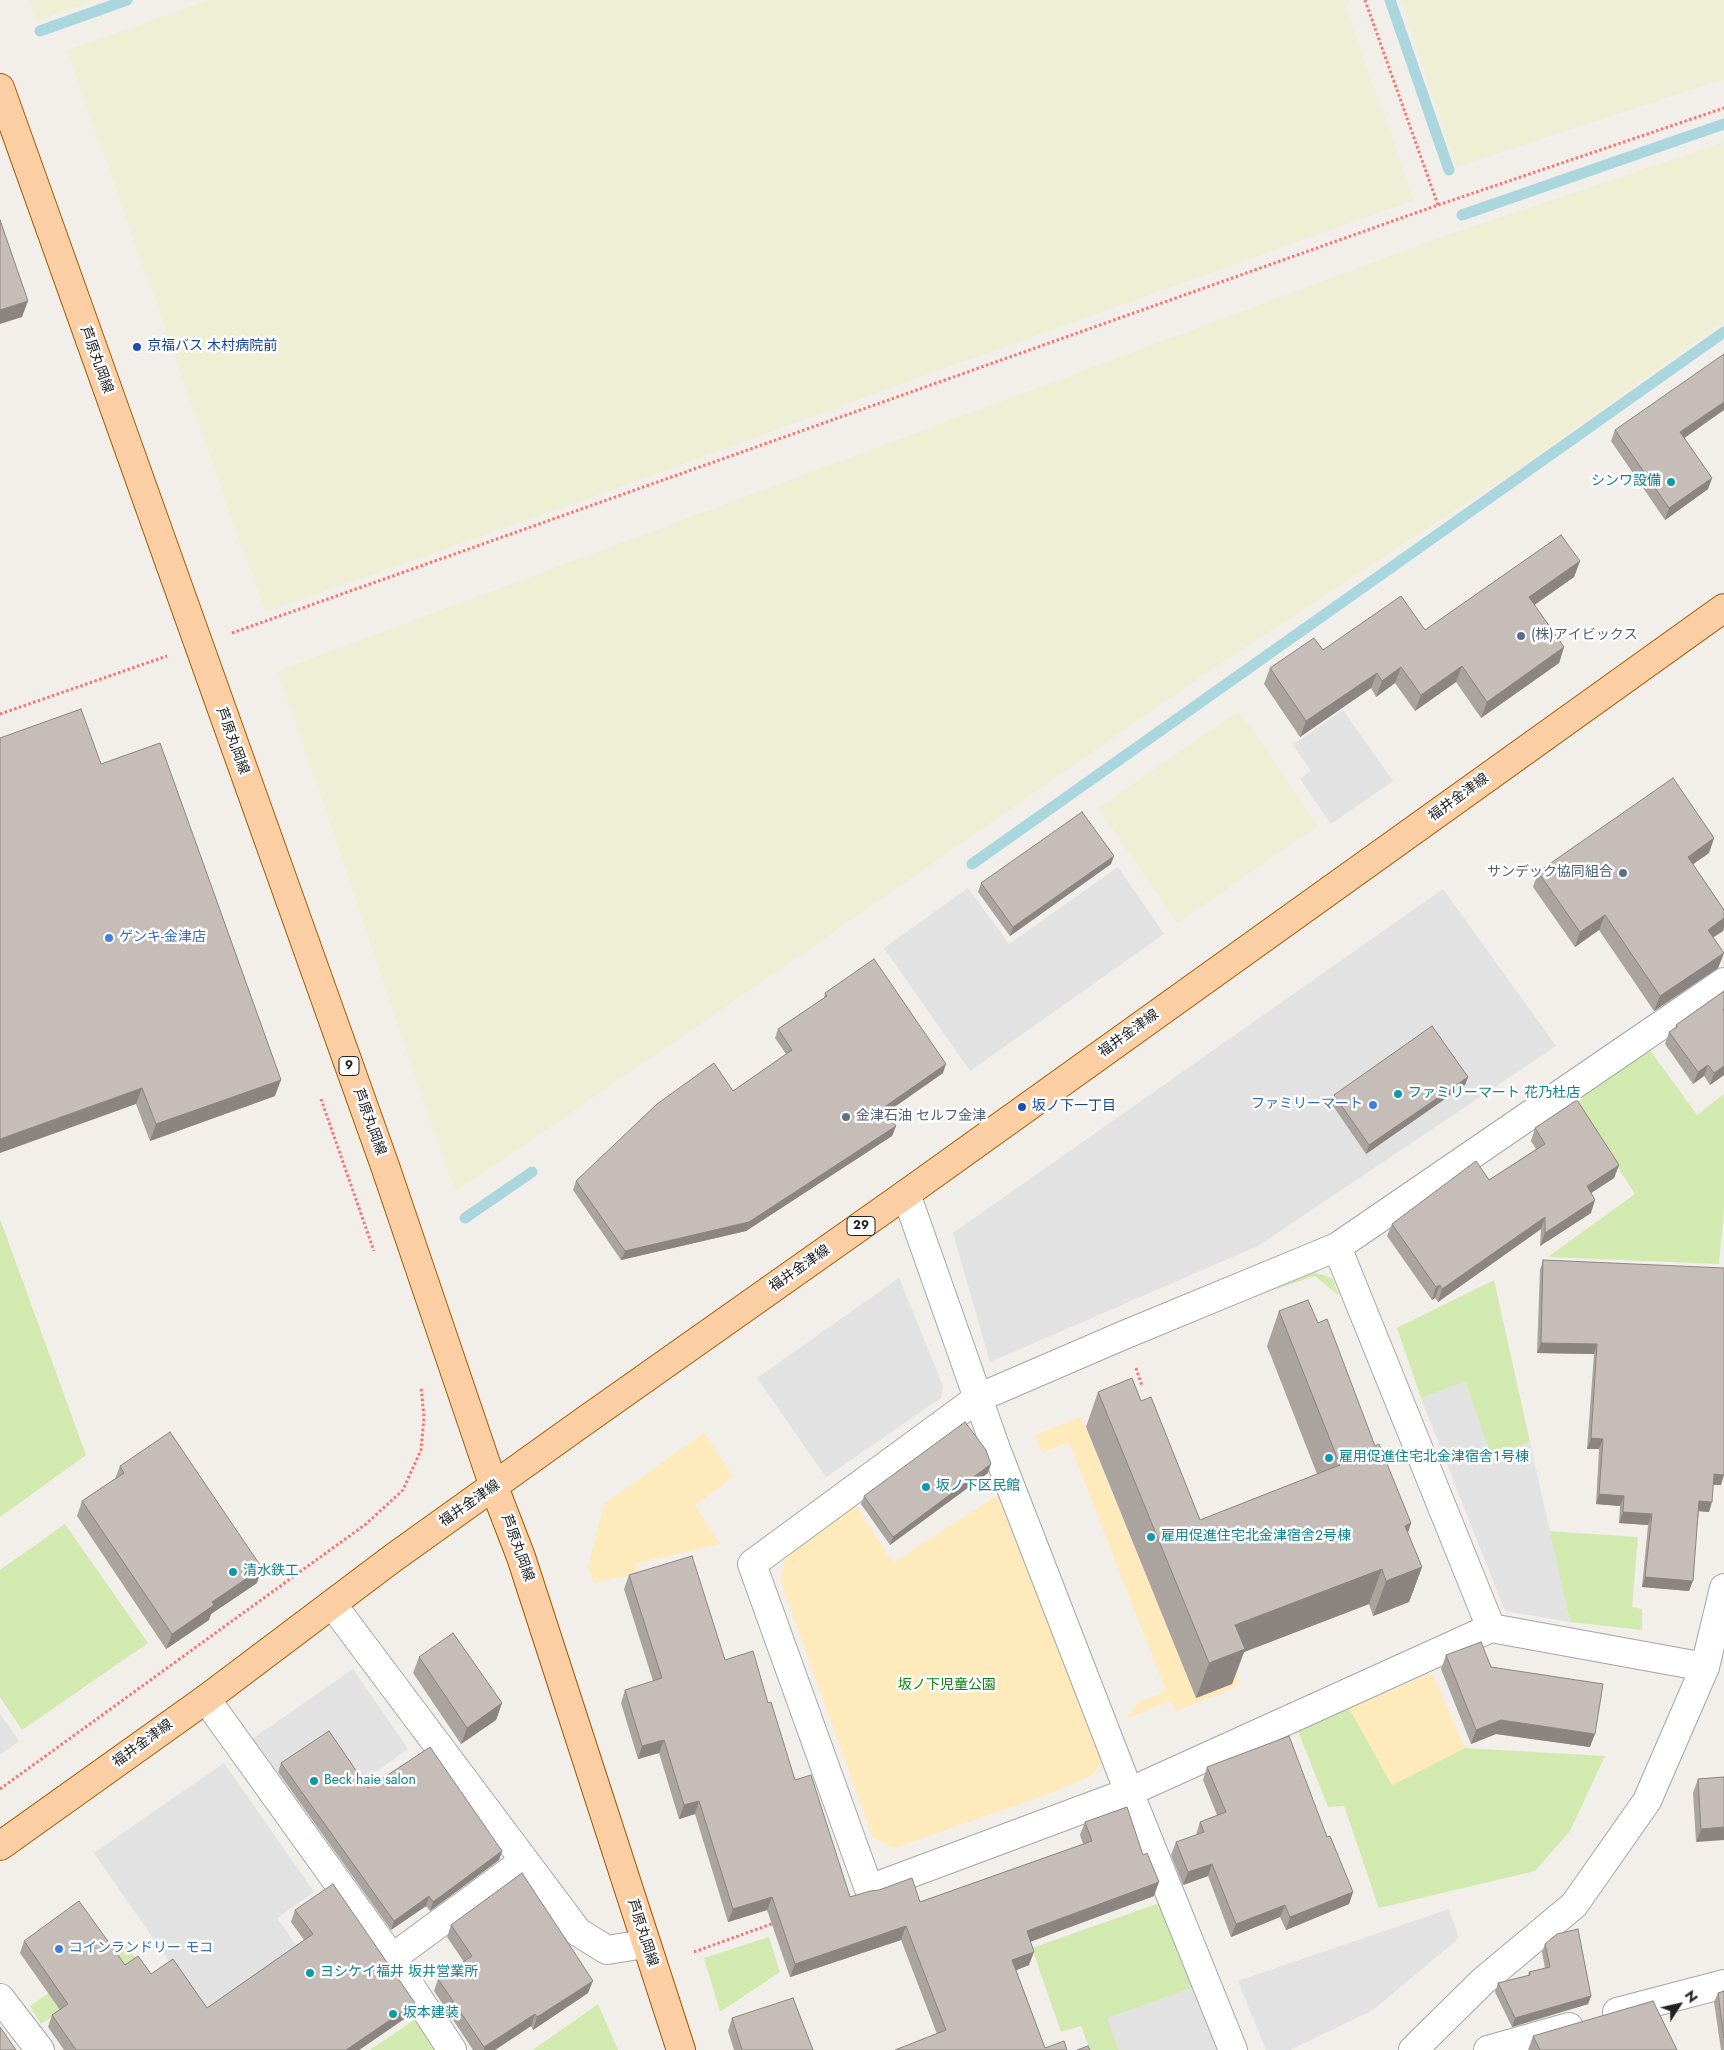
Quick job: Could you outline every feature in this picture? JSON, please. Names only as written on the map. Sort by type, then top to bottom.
[{"type":"main road","name":"芦原丸岡線","points":[[0,88],[382,1157],[494,1487],[522,1557],[681,2050]]},
{"type":"main road","name":"福井金津線","points":[[0,1846],[206,1699],[332,1604],[494,1487],[1724,608]]},
{"type":"street","points":[[1705,1667],[1491,1628],[1129,1792],[869,1888],[752,1564],[978,1398],[1337,1247],[1724,982]]},
{"type":"street","points":[[906,1194],[978,1398],[1129,1792],[1233,2050]]},
{"type":"street","points":[[1337,1247],[1491,1628]]},
{"type":"street","points":[[1413,2050],[1483,1981],[1574,1905],[1647,1801],[1705,1667],[1724,1588]]},
{"type":"street","points":[[332,1604],[578,1932],[607,1950],[646,1944]]},
{"type":"street","points":[[206,1699],[392,1958],[452,2050]]},
{"type":"street","points":[[392,1958],[524,1860]]},
{"type":"street","points":[[1488,2050],[1666,1998],[1724,1984]]},
{"type":"street","points":[[0,1998],[40,2050]]},
{"type":"path","points":[[1365,0],[1438,205]]},
{"type":"path","points":[[0,714],[198,646],[1438,205],[1724,108]]},
{"type":"path","points":[[320,1095],[375,1254]]},
{"type":"path","points":[[0,1790],[366,1524],[403,1490],[421,1450],[424,1417],[421,1384]]},
{"type":"path","points":[[694,1952],[777,1922]]},
{"type":"green space","points":[[29,0],[97,0],[37,21]]},
{"type":"green space","points":[[210,0],[1343,0],[1414,200],[584,500],[265,612],[67,50]]},
{"type":"green space","points":[[1401,0],[1724,0],[1724,79],[1456,167]]},
{"type":"green space","points":[[1724,142],[1724,321],[1517,470],[1209,671],[766,979],[455,1192],[278,671],[1439,238]]},
{"type":"green space","points":[[1239,711],[1318,826],[1177,923],[1098,808]]},
{"type":"green space","points":[[1647,1046],[1697,1115],[1724,1094],[1724,1208],[1719,1264],[1548,1257],[1635,1194],[1572,1097]]},
{"type":"green space","points":[[0,1219],[86,1455],[0,1517]]},
{"type":"green space","points":[[1314,1272],[1332,1278],[1339,1296],[1315,1276],[1276,1289],[1275,1285]]},
{"type":"green space","points":[[1494,1280],[1530,1442],[1492,1459],[1465,1382],[1421,1398],[1397,1328]]},
{"type":"green space","points":[[65,1524],[148,1643],[22,1730],[0,1697],[0,1570]]},
{"type":"green space","points":[[1548,1531],[1638,1537],[1632,1607],[1642,1609],[1642,1630],[1570,1622]]},
{"type":"green space","points":[[1349,1708],[1392,1785],[1465,1748],[1605,1756],[1570,1831],[1535,1871],[1379,1908],[1344,1806],[1328,1807],[1298,1731]]},
{"type":"green space","points":[[1165,1901],[1195,1987],[1108,2018],[1119,2050],[1090,2050],[1081,2026],[1061,2032],[1032,1948]]},
{"type":"green space","points":[[769,1937],[780,1972],[720,2012],[704,1958]]},
{"type":"green space","points":[[124,1942],[136,1959],[41,2024],[30,2006]]},
{"type":"green space","points":[[598,2004],[618,2050],[533,2050]]},
{"type":"green space","points":[[417,2018],[439,2050],[370,2050]]},
{"type":"sand","points":[[1081,1417],[1196,1698],[1232,1684],[1222,1639],[1239,1680],[1235,1688],[1176,1711],[1171,1701],[1127,1718],[1137,1703],[1166,1691],[1069,1442],[1042,1453],[1035,1435]]},
{"type":"sand","points":[[704,1433],[733,1477],[695,1505],[720,1544],[637,1563],[637,1574],[594,1583],[588,1568],[604,1504]]},
{"type":"sand","name":"坂ノ下児童公園","points":[[1006,1490],[1103,1762],[1092,1775],[1046,1795],[894,1848],[873,1838],[780,1579],[787,1554],[856,1506],[893,1563]]},
{"type":"sand","points":[[1432,1673],[1465,1748],[1392,1785],[1349,1708]]},
{"type":"shaded area","points":[[1343,710],[1393,781],[1331,824],[1300,779],[1311,771],[1293,745]]},
{"type":"shaded area","points":[[1118,867],[1164,934],[970,1071],[884,948],[968,888],[1009,944]]},
{"type":"shaded area","points":[[1443,889],[1556,1046],[1258,1246],[990,1362],[953,1233]]},
{"type":"shaded area","points":[[899,1278],[943,1386],[941,1398],[826,1477],[757,1378]]},
{"type":"shaded area","points":[[1465,1381],[1492,1459],[1530,1442],[1570,1622],[1505,1611],[1421,1398]]},
{"type":"shaded area","points":[[353,1669],[408,1749],[363,1781],[330,1735],[271,1775],[248,1742]]},
{"type":"shaded area","points":[[0,1714],[19,1741],[0,1755]]},
{"type":"shaded area","points":[[224,1763],[314,1892],[277,1918],[298,1948],[205,2013],[94,1853]]},
{"type":"shaded area","points":[[1449,1909],[1459,1938],[1373,2010],[1290,2050],[1266,2050],[1238,1981]]},
{"type":"shaded area","points":[[1195,1987],[1218,2050],[1119,2050],[1107,2018]]},
{"type":"building","points":[[0,220],[28,301],[0,310]]},
{"type":"building","points":[[1724,354],[1724,402],[1680,432],[1712,478],[1669,508],[1615,430]]},
{"type":"building","points":[[1561,535],[1580,561],[1529,597],[1564,647],[1487,702],[1462,666],[1421,695],[1401,667],[1382,681],[1377,673],[1306,721],[1270,668],[1314,638],[1323,650],[1401,596],[1425,630]]},
{"type":"building","name":"ゲンキ-金津店","points":[[81,709],[101,764],[160,743],[281,1080],[156,1124],[142,1088],[0,1139],[0,738]]},
{"type":"building","points":[[1673,778],[1714,838],[1688,857],[1724,910],[1724,918],[1708,930],[1724,953],[1660,996],[1605,915],[1580,932],[1538,872]]},
{"type":"building","points":[[1082,812],[1114,856],[1013,927],[981,883]]},
{"type":"building","points":[[874,959],[946,1064],[883,1108],[896,1126],[749,1222],[625,1251],[576,1181],[657,1104],[714,1063],[733,1091],[792,1050],[778,1029],[827,996],[825,993]]},
{"type":"building","points":[[1724,991],[1724,1066],[1714,1073],[1708,1065],[1698,1072],[1669,1032]]},
{"type":"building","name":"ファミリーマート 花乃杜店","points":[[1432,1026],[1468,1077],[1369,1145],[1334,1095]]},
{"type":"building","points":[[1577,1100],[1619,1165],[1587,1186],[1595,1200],[1545,1233],[1545,1217],[1442,1289],[1440,1285],[1436,1287],[1392,1224],[1476,1161],[1489,1180],[1545,1144],[1535,1128]]},
{"type":"building","points":[[1543,1260],[1724,1268],[1724,1475],[1714,1474],[1712,1502],[1699,1501],[1693,1581],[1645,1577],[1652,1514],[1623,1512],[1624,1496],[1599,1494],[1603,1439],[1591,1438],[1597,1344],[1541,1343]]},
{"type":"building","points":[[1308,1300],[1318,1323],[1327,1319],[1375,1446],[1379,1444],[1411,1523],[1405,1526],[1422,1567],[1386,1581],[1382,1569],[1235,1625],[1245,1649],[1209,1663],[1098,1392],[1132,1378],[1141,1401],[1151,1397],[1200,1520],[1340,1465],[1279,1311]]},
{"type":"building","name":"坂ノ下区民館","points":[[965,1422],[986,1450],[991,1464],[893,1537],[864,1496]]},
{"type":"building","points":[[170,1432],[262,1568],[212,1602],[214,1605],[172,1634],[82,1501],[124,1473],[120,1466]]},
{"type":"building","points":[[692,1556],[725,1660],[753,1651],[768,1703],[771,1702],[795,1780],[811,1775],[850,1897],[879,1890],[912,1878],[920,1902],[1092,1841],[1085,1822],[1127,1807],[1143,1855],[1147,1853],[1159,1882],[1027,1931],[1034,1952],[1012,1960],[1045,2048],[1064,2041],[1067,2050],[895,2050],[946,2030],[906,1926],[795,1964],[772,1897],[733,1909],[699,1801],[684,1805],[664,1740],[642,1746],[625,1690],[662,1678],[629,1575]]},
{"type":"building","points":[[453,1633],[502,1703],[467,1728],[419,1657]]},
{"type":"building","points":[[1481,1642],[1491,1667],[1603,1684],[1595,1734],[1501,1720],[1476,1730],[1446,1655]]},
{"type":"building","points":[[329,1731],[368,1788],[430,1747],[502,1851],[433,1902],[429,1896],[394,1921],[281,1763]]},
{"type":"building","points":[[1289,1736],[1327,1837],[1330,1836],[1353,1892],[1290,1917],[1285,1905],[1236,1924],[1212,1864],[1188,1872],[1176,1842],[1204,1832],[1200,1822],[1226,1812],[1207,1767]]},
{"type":"building","points":[[1724,1777],[1724,1827],[1701,1829],[1698,1779]]},
{"type":"building","points":[[522,1873],[593,1981],[537,2017],[535,2014],[484,2047],[438,1979],[472,1956],[451,1925]]},
{"type":"building","points":[[333,1884],[415,2003],[346,2050],[76,2050],[52,2015],[68,2004],[24,1941],[79,1901],[125,1965],[138,1956],[151,1974],[173,1959],[207,2008],[313,1934],[295,1910]]},
{"type":"building","points":[[1578,1929],[1591,1996],[1515,2018],[1498,1983],[1530,1975],[1529,1972],[1550,1967],[1545,1944],[1557,1934]]},
{"type":"building","points":[[1724,1991],[1724,2038],[1718,1993]]},
{"type":"building","points":[[793,1998],[813,2050],[742,2050],[732,2018]]},
{"type":"building","points":[[1653,2001],[1677,2050],[1540,2050],[1533,2036]]},
{"type":"building","points":[[0,2027],[16,2050],[0,2050]]},
{"type":"building","points":[[1088,2046],[1090,2050],[1077,2050]]},
{"type":"waterway","points":[[40,31],[127,0]]},
{"type":"waterway","points":[[1390,0],[1449,170]]},
{"type":"waterway","points":[[1462,215],[1724,124]]},
{"type":"waterway","points":[[972,864],[1724,332]]},
{"type":"waterway","points":[[465,1218],[532,1172]]},
{"type":"place","name":"京福バス 木村病院前","points":[[137,347]]},
{"type":"place","name":"シンワ設備","points":[[1671,482]]},
{"type":"place","name":"(株)アイビックス","points":[[1521,636]]},
{"type":"place","name":"サンデック協同組合","points":[[1623,873]]},
{"type":"place","name":"ゲンキ-金津店","points":[[109,938]]},
{"type":"place","name":"ファミリーマート 花乃杜店","points":[[1398,1094]]},
{"type":"place","name":"ファミリーマート","points":[[1373,1105]]},
{"type":"place","name":"坂ノ下一丁目","points":[[1022,1107]]},
{"type":"place","name":"金津石油 セルフ金津","points":[[846,1117]]},
{"type":"place","name":"雇用促進住宅北金津宿舎１号棟","points":[[1329,1458]]},
{"type":"place","name":"坂ノ下区民館","points":[[926,1487]]},
{"type":"place","name":"雇用促進住宅北金津宿舎2号棟","points":[[1151,1537]]},
{"type":"place","name":"清水鉄工","points":[[233,1572]]},
{"type":"place","name":"Beck haie salon","points":[[314,1781]]},
{"type":"place","name":"コインランドリー モコ","points":[[59,1949]]},
{"type":"place","name":"ヨシケイ福井 坂井営業所","points":[[310,1973]]},
{"type":"place","name":"坂本建装","points":[[393,2014]]}]
